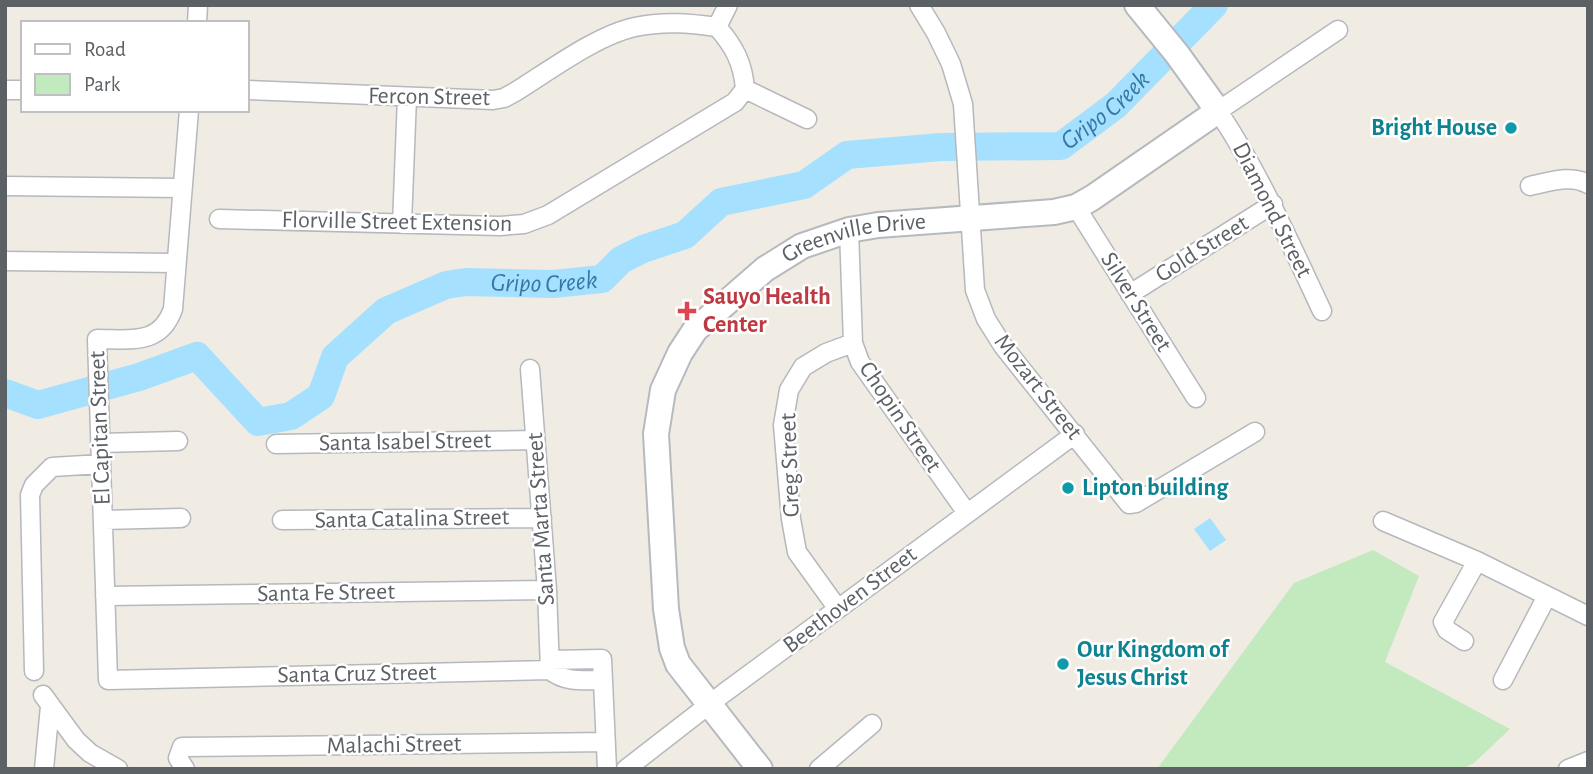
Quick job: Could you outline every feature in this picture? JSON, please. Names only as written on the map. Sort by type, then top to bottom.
[{"type":"street","points":[[729,5],[717,27],[732,44],[744,68],[745,89],[807,119]]},
{"type":"street","name":"Mozart Street","points":[[919,5],[951,64],[963,104],[975,290],[986,319],[1003,346],[1129,504],[1136,503],[1255,432]]},
{"type":"street","points":[[1137,5],[1218,111]]},
{"type":"street","name":"Fercon Street","points":[[248,90],[493,100],[504,98],[601,40],[633,27],[667,22],[717,27]]},
{"type":"street","name":"Greenville Drive","points":[[760,769],[678,664],[668,631],[656,434],[663,390],[695,330],[783,256],[802,246],[849,230],[971,216],[1054,212],[1076,207],[1338,30]]},
{"type":"street","name":"Florville Street Extension","points":[[219,219],[402,225],[524,225],[548,215],[735,102],[745,89]]},
{"type":"street","points":[[402,225],[407,97]]},
{"type":"street","name":"Diamond Street","points":[[1218,111],[1237,139],[1273,204],[1322,311]]},
{"type":"street","name":"El Capitan Street","points":[[108,680],[97,339],[142,338],[159,333],[168,322],[173,309],[189,112]]},
{"type":"street","points":[[1530,186],[1563,179],[1580,179],[1588,184]]},
{"type":"street","points":[[5,186],[181,188]]},
{"type":"street","name":"Gold Street","points":[[1130,294],[1273,204]]},
{"type":"street","name":"Silver Street","points":[[1076,207],[1196,398]]},
{"type":"street","name":"Chopin Street","points":[[849,230],[853,343],[860,362],[967,513]]},
{"type":"street","points":[[5,261],[176,263]]},
{"type":"street","name":"Greg Street","points":[[838,610],[797,552],[791,519],[783,425],[789,390],[803,367],[826,353],[853,343]]},
{"type":"street","name":"Santa Marta Street","points":[[530,369],[550,665]]},
{"type":"street","name":"Beethoven Street","points":[[626,769],[1075,434]]},
{"type":"street","name":"Santa Isabel Street","points":[[276,444],[535,440]]},
{"type":"street","points":[[100,443],[178,441]]},
{"type":"street","points":[[34,671],[30,495],[34,485],[52,467],[101,464]]},
{"type":"street","points":[[103,520],[181,517]]},
{"type":"street","name":"Santa Catalina Street","points":[[282,520],[542,518]]},
{"type":"street","points":[[1383,521],[1477,561],[1588,616]]},
{"type":"street","points":[[1464,641],[1447,630],[1443,622],[1477,561]]},
{"type":"street","name":"Santa Fe Street","points":[[106,596],[547,590]]},
{"type":"street","points":[[1503,680],[1547,596]]},
{"type":"street","name":"Santa Cruz Street","points":[[108,680],[550,665],[602,659],[603,680],[557,676],[550,665]]},
{"type":"street","points":[[603,680],[607,769]]},
{"type":"street","points":[[44,769],[47,701],[76,740],[113,768]]},
{"type":"street","points":[[819,769],[872,723]]},
{"type":"street","name":"Malachi Street","points":[[185,769],[178,758],[182,747],[606,742]]},
{"type":"street","points":[[1568,769],[1588,761]]},
{"type":"green space","points":[[1373,550],[1419,576],[1385,662],[1510,729],[1474,763],[1462,769],[1157,769],[1294,583]]},
{"type":"water","points":[[1210,518],[1226,540],[1210,551],[1194,529]]},
{"type":"waterway","name":"Gripo Creek","points":[[5,393],[38,405],[139,377],[197,356],[258,422],[291,416],[321,396],[335,357],[386,311],[446,285],[466,282],[553,284],[602,279],[621,260],[643,249],[685,235],[721,202],[804,185],[847,155],[941,147],[1061,146],[1116,105],[1214,5]]},
{"type":"place","name":"Bright House","points":[[1511,128]]},
{"type":"place","name":"Sauyo Health Center","points":[[687,311]]},
{"type":"place","name":"Lipton building","points":[[1068,488]]},
{"type":"place","name":"Our Kingdom of Jesus Christ","points":[[1063,664]]}]
